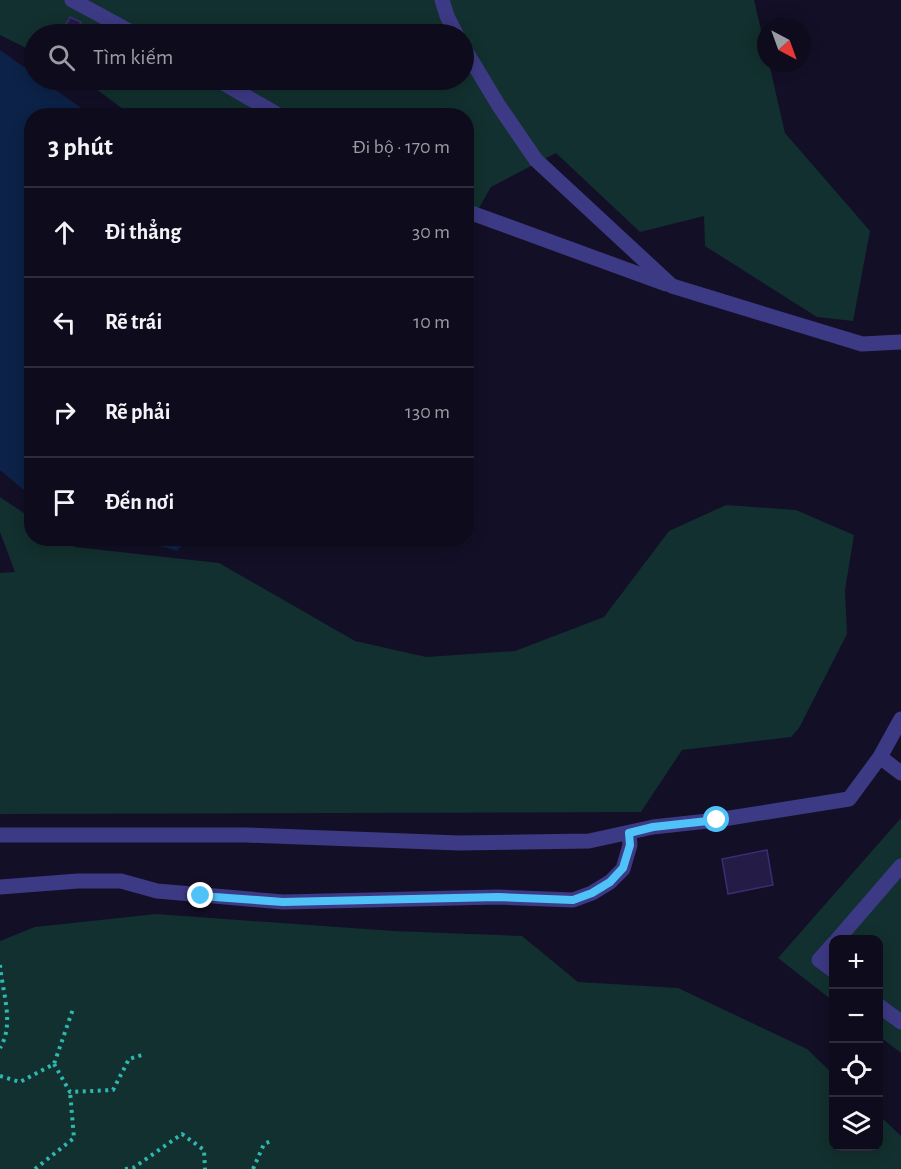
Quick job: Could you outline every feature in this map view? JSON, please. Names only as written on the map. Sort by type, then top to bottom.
[{"type":"street","points":[[72,0],[116,24]]},
{"type":"street","points":[[442,0],[451,24]]},
{"type":"street","points":[[474,65],[536,160],[672,286]]},
{"type":"street","points":[[235,90],[266,108]]},
{"type":"street","points":[[474,214],[672,286],[862,344],[901,342]]},
{"type":"street","points":[[0,835],[246,835],[459,843],[590,841],[653,827],[717,820],[849,799],[880,758],[901,719]]},
{"type":"street","points":[[880,758],[901,773]]},
{"type":"street","points":[[0,887],[78,881],[121,881],[157,891],[283,902],[498,897],[573,900],[592,893],[610,882],[623,868],[630,845],[629,833]]},
{"type":"street","points":[[841,935],[901,866]]},
{"type":"street","points":[[829,949],[819,960],[829,967]]},
{"type":"street","points":[[883,1008],[901,1022]]},
{"type":"path","points":[[0,965],[2,990],[7,1006],[4,1041],[0,1048]]},
{"type":"path","points":[[0,1076],[20,1082],[54,1064],[73,1009]]},
{"type":"path","points":[[70,1092],[113,1090],[129,1059],[145,1054]]},
{"type":"path","points":[[35,1169],[74,1138],[70,1092],[54,1064]]},
{"type":"path","points":[[125,1169],[134,1168],[182,1134],[204,1150],[205,1169]]},
{"type":"path","points":[[253,1169],[264,1144],[271,1141]]},
{"type":"green space","points":[[0,0],[754,0],[758,18],[757,72],[771,72],[785,133],[870,231],[853,321],[817,317],[705,246],[704,216],[640,232],[556,153],[491,187],[474,217],[474,108],[122,108],[97,90],[474,90],[474,24],[24,24],[24,47],[0,35]]},
{"type":"green space","points":[[0,497],[24,513],[24,546],[73,546],[219,563],[355,641],[426,657],[515,651],[604,617],[669,531],[726,505],[796,510],[854,535],[845,590],[847,634],[799,728],[791,737],[682,750],[641,812],[0,814],[0,573],[15,572],[0,532]]},
{"type":"green space","points":[[901,818],[901,1053],[883,1039],[883,935],[829,935],[829,998],[778,958]]},
{"type":"green space","points":[[156,914],[394,931],[522,936],[578,982],[678,988],[807,1049],[829,1070],[829,1151],[883,1151],[883,1119],[901,1136],[901,1169],[0,1169],[0,941],[35,927]]},
{"type":"water","points":[[0,50],[24,67],[24,90],[56,90],[81,108],[24,108],[24,490],[0,470]]},
{"type":"water","points":[[160,546],[181,546],[177,551]]},
{"type":"building","points":[[70,17],[81,22],[80,24],[66,24]]},
{"type":"building","points":[[767,850],[773,885],[728,894],[722,859]]},
{"type":"route","points":[[201,896],[283,902],[498,897],[573,900],[592,893],[610,882],[623,868],[630,845],[629,833],[653,827],[717,820]]}]
